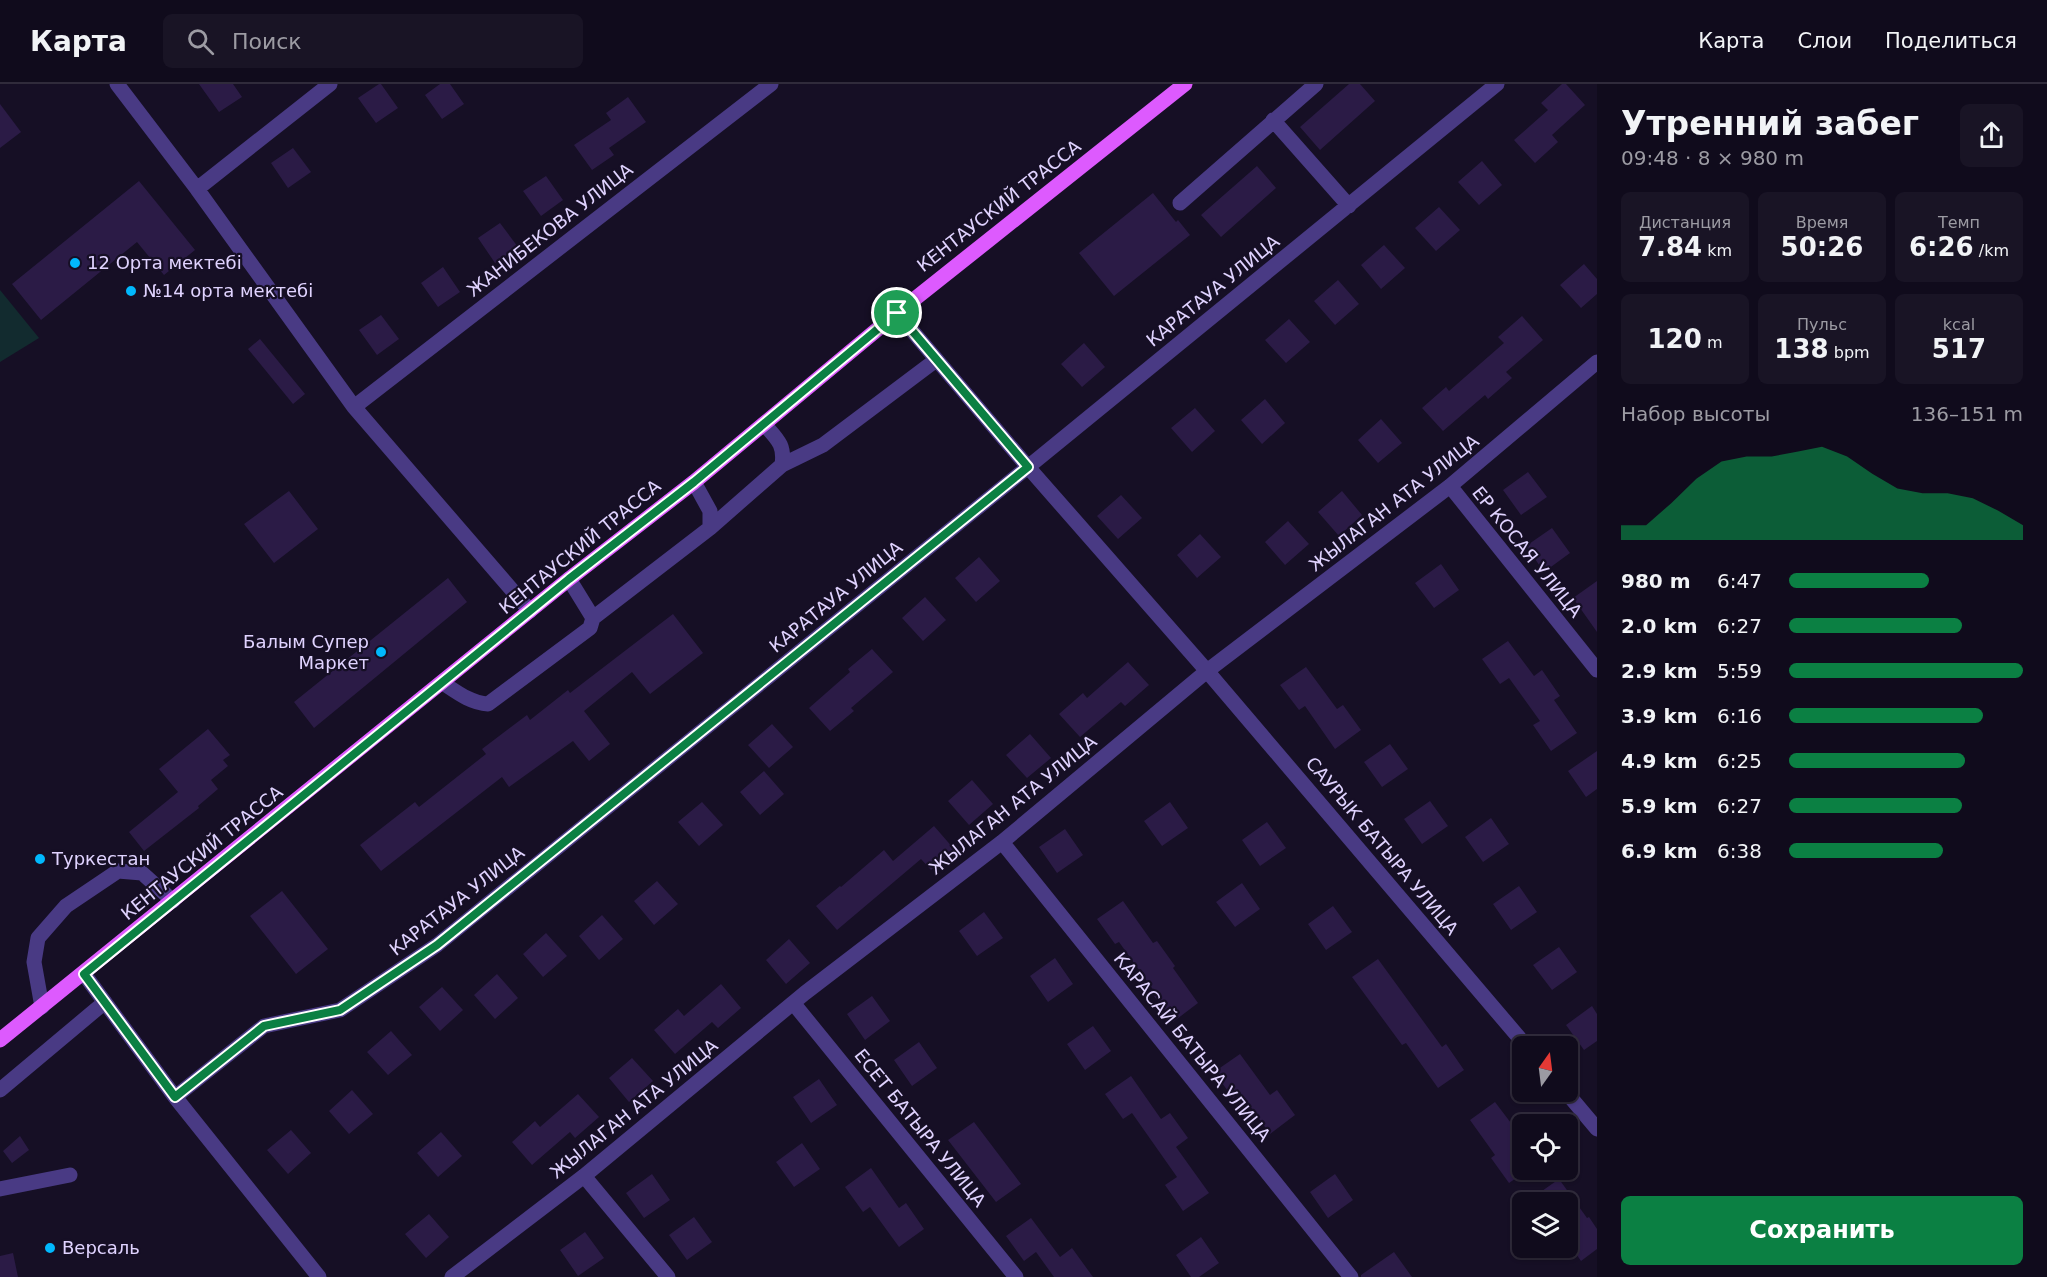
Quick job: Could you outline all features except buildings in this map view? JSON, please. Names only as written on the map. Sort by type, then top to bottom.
[{"type":"main road","name":"КЕНТАУСКИЙ ТРАССА","points":[[0,1040],[569,579],[694,482],[897,313],[1185,84]]},
{"type":"street","points":[[117,84],[198,189],[354,407],[530,611]]},
{"type":"street","points":[[198,189],[330,84]]},
{"type":"street","name":"ЖАНИБЕКОВА УЛИЦА","points":[[354,407],[771,84]]},
{"type":"street","points":[[1180,203],[1316,84]]},
{"type":"street","name":"КАРАТАУА УЛИЦА","points":[[175,1097],[264,1026],[340,1010],[437,945],[1497,84]]},
{"type":"street","points":[[1273,120],[1349,206]]},
{"type":"street","name":"САУРЫК БАТЫРА УЛИЦА","points":[[897,313],[1207,671],[1518,1036]]},
{"type":"street","points":[[443,683],[468,699],[488,704],[590,628],[593,618],[710,528],[782,465],[823,445],[936,360]]},
{"type":"street","name":"ЖЫЛАГАН АТА УЛИЦА","points":[[452,1277],[584,1176],[794,1004],[1002,842],[1207,671],[1450,486],[1597,362]]},
{"type":"street","points":[[764,424],[782,445],[784,453],[782,465]]},
{"type":"street","points":[[694,482],[710,511],[710,528]]},
{"type":"street","name":"ЕР КОСАЯ УЛИЦА","points":[[1450,486],[1597,670]]},
{"type":"street","points":[[569,579],[593,618]]},
{"type":"street","name":"КАРАСАЙ БАТЫРА УЛИЦА","points":[[1002,842],[1351,1277]]},
{"type":"street","points":[[42,1007],[34,962],[38,938],[66,906],[118,871],[142,873],[173,901]]},
{"type":"street","points":[[84,974],[175,1097],[319,1277]]},
{"type":"street","points":[[0,1090],[105,1002]]},
{"type":"street","name":"ЕСЕТ БАТЫРА УЛИЦА","points":[[794,1004],[1016,1277]]},
{"type":"street","points":[[1574,1102],[1597,1129]]},
{"type":"street","points":[[0,1190],[70,1175]]},
{"type":"street","points":[[584,1176],[669,1277]]},
{"type":"green space","points":[[0,290],[39,338],[0,362]]},
{"type":"place","name":"12 Орта мектебі","points":[[75,263]]},
{"type":"place","name":"№14 орта мектебі","points":[[131,291]]},
{"type":"place","name":"Балым Супер Маркет","points":[[381,652]]},
{"type":"place","name":"Туркестан","points":[[40,859]]},
{"type":"place","name":"Версаль","points":[[50,1248]]},
{"type":"route","points":[[897,313],[1028,467],[437,945],[340,1010],[264,1026],[175,1097],[84,974],[569,579],[694,482],[897,313]]}]
